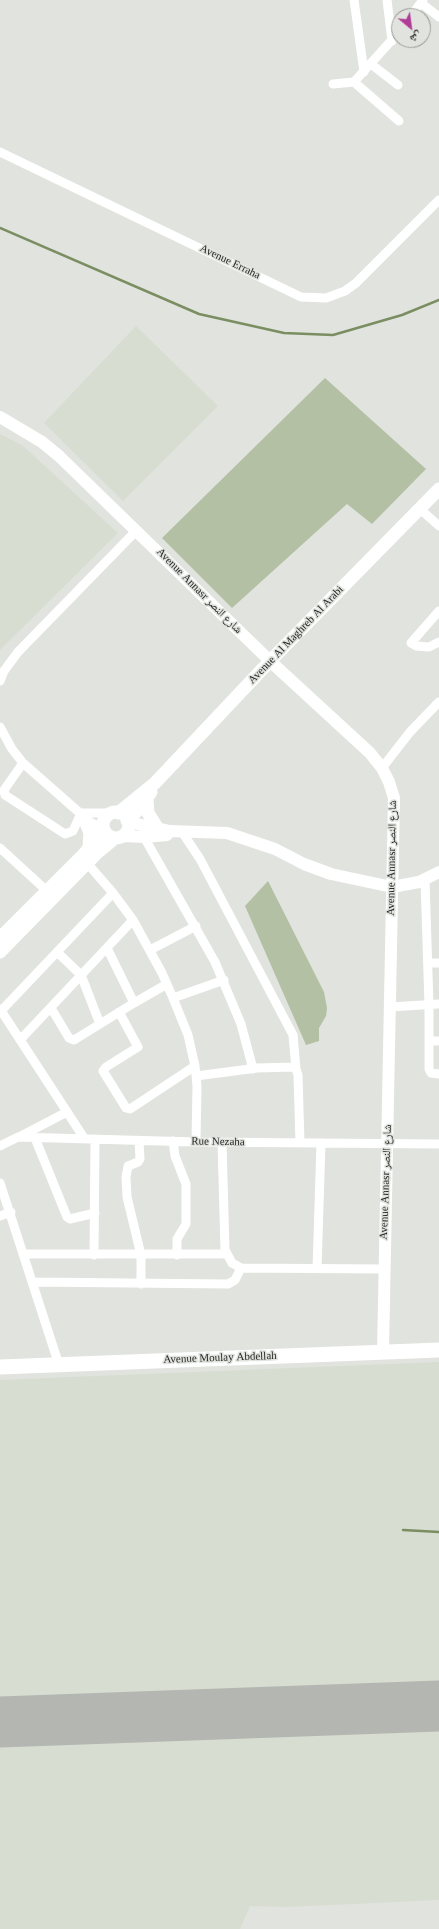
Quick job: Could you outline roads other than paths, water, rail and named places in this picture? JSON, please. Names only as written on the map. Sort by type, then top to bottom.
[{"type":"main road","name":"Avenue Al Maghreb Al Arabi","points":[[122,817],[270,661],[439,489]]},
{"type":"main road","name":"Avenue Al Maghreb Al Arabi","points":[[122,817],[147,800],[155,783]]},
{"type":"main road","points":[[147,800],[148,812],[158,829]]},
{"type":"main road","points":[[83,815],[90,833],[89,848]]},
{"type":"main road","points":[[0,952],[87,863],[119,837],[127,830],[122,817],[104,820],[104,829],[108,836],[119,837]]},
{"type":"main road","points":[[0,938],[89,848],[104,829]]},
{"type":"main road","name":"Avenue Moulay Abdellah","points":[[0,1367],[439,1350]]},
{"type":"street","points":[[354,0],[364,72]]},
{"type":"street","points":[[387,0],[391,33]]},
{"type":"street","points":[[422,2],[439,17]]},
{"type":"street","points":[[334,84],[354,82],[391,42]]},
{"type":"street","points":[[372,64],[398,85]]},
{"type":"street","points":[[354,82],[399,121]]},
{"type":"street","name":"Avenue Erraha","points":[[0,152],[301,296],[326,298],[345,291],[356,283],[439,200]]},
{"type":"street","name":"Avenue Annasr شارع النصر","points":[[0,417],[50,448],[137,530],[270,661],[358,741],[382,768],[394,798],[383,1269],[383,1351]]},
{"type":"street","points":[[420,508],[439,526]]},
{"type":"street","points":[[0,681],[4,671],[18,652],[137,530]]},
{"type":"street","points":[[439,611],[411,643],[416,646],[429,647],[439,642]]},
{"type":"street","points":[[382,768],[410,732],[439,702]]},
{"type":"street","points":[[0,727],[12,749],[23,763],[90,822],[104,829]]},
{"type":"street","points":[[23,763],[4,790],[5,795],[65,834],[73,831],[83,815]]},
{"type":"street","points":[[83,815],[122,817],[158,829],[182,832],[227,833],[275,849],[304,864],[331,874],[392,887],[425,880],[439,872]]},
{"type":"street","points":[[119,837],[144,837],[182,832]]},
{"type":"street","points":[[182,832],[200,859],[293,1035],[296,1069],[298,1075],[300,1143]]},
{"type":"street","points":[[144,837],[196,926],[224,980],[241,1024],[253,1068]]},
{"type":"street","points":[[0,848],[47,891]]},
{"type":"street","points":[[87,863],[113,893],[133,920],[167,984],[188,1035],[196,1076],[196,1142]]},
{"type":"street","points":[[425,880],[430,1072],[439,1074]]},
{"type":"street","points":[[84,1138],[1,1010],[113,893]]},
{"type":"street","points":[[20,1040],[133,920]]},
{"type":"street","points":[[150,950],[196,926]]},
{"type":"street","points":[[107,948],[134,1003]]},
{"type":"street","points":[[57,952],[81,975],[100,1024]]},
{"type":"street","points":[[428,962],[439,963]]},
{"type":"street","points":[[173,998],[224,980]]},
{"type":"street","points":[[51,1008],[72,1040],[76,1040],[119,1012],[167,984]]},
{"type":"street","points":[[390,1007],[439,1004]]},
{"type":"street","points":[[119,1012],[138,1047],[106,1067],[103,1071],[126,1108],[130,1109],[195,1066]]},
{"type":"street","points":[[429,1041],[439,1041]]},
{"type":"street","points":[[196,1076],[253,1068],[293,1067],[296,1069]]},
{"type":"street","points":[[18,1137],[67,1112]]},
{"type":"street","name":"Rue Nezaha","points":[[0,1146],[18,1137],[139,1141],[173,1140],[196,1142],[439,1144]]},
{"type":"street","points":[[35,1138],[67,1217],[70,1219],[95,1213]]},
{"type":"street","points":[[94,1254],[95,1139]]},
{"type":"street","points":[[173,1140],[175,1156],[186,1184],[186,1224],[176,1239],[177,1255]]},
{"type":"street","points":[[139,1141],[140,1159],[138,1162],[128,1166],[126,1177],[127,1197],[141,1255],[141,1284]]},
{"type":"street","points":[[222,1142],[226,1254],[232,1263],[241,1268],[383,1269]]},
{"type":"street","points":[[317,1268],[322,1143]]},
{"type":"street","points":[[0,1184],[11,1212],[59,1365]]},
{"type":"street","points":[[0,1216],[11,1212]]},
{"type":"street","points":[[23,1254],[226,1254]]},
{"type":"street","points":[[32,1282],[228,1284],[235,1280],[241,1268]]},
{"type":"waterway","points":[[0,228],[199,314],[284,333],[333,335],[402,315],[439,300]]},
{"type":"waterway","points":[[403,1530],[439,1532]]}]
